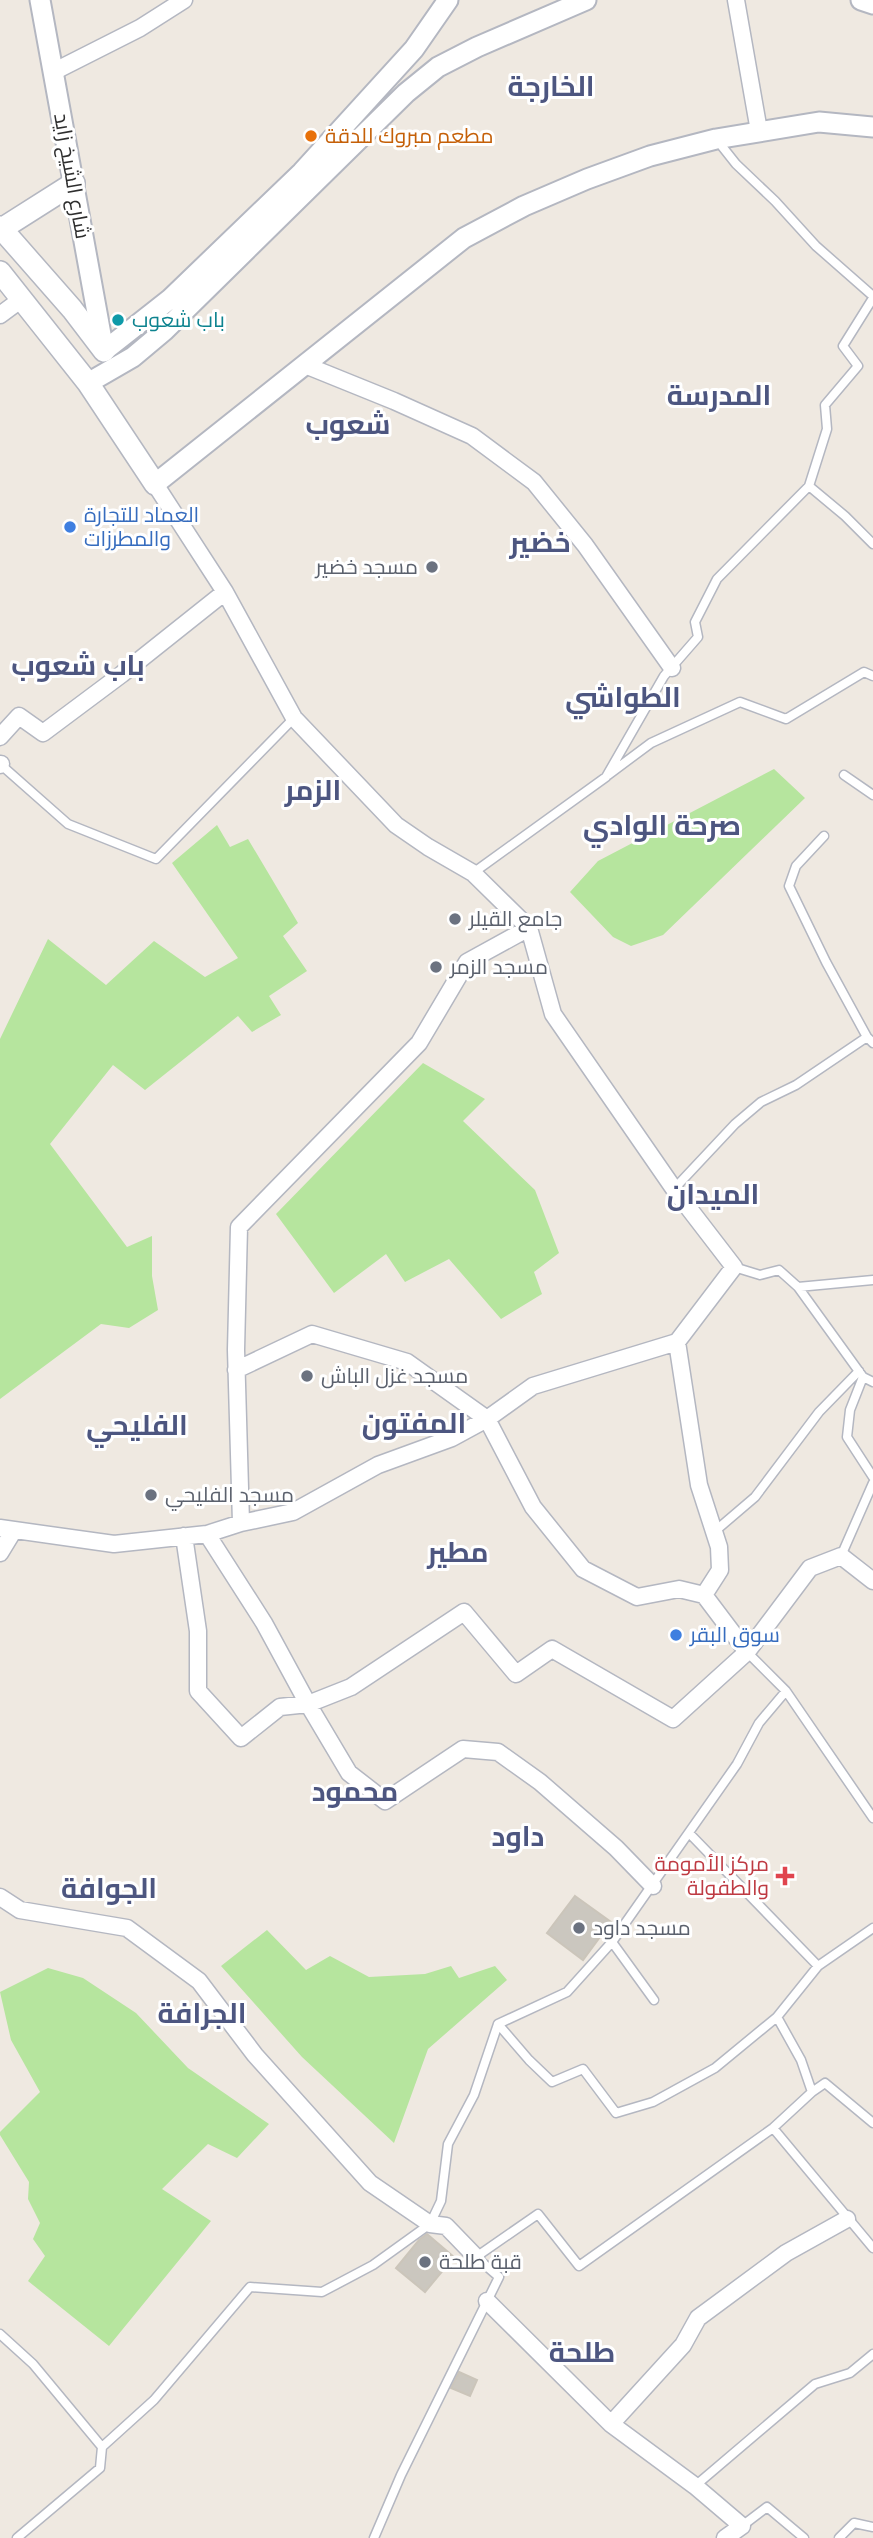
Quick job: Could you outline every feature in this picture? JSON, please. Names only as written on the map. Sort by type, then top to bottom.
[{"type":"main road","points":[[74,183],[1,229],[72,309],[104,351]]},
{"type":"main road","points":[[0,272],[88,383],[155,484]]},
{"type":"street","name":"شارع الشيخ زايد","points":[[40,0],[104,351]]},
{"type":"street","points":[[53,72],[140,28],[184,0]]},
{"type":"street","points":[[104,351],[170,299],[302,172],[414,49],[449,0]]},
{"type":"street","points":[[88,383],[133,357],[164,331],[406,93],[438,67],[477,47],[586,0]]},
{"type":"street","points":[[736,0],[759,131]]},
{"type":"street","points":[[861,0],[873,4]]},
{"type":"street","points":[[0,1553],[7,1529],[114,1544],[207,1534],[241,1523],[293,1513],[378,1465],[452,1438],[487,1419],[533,1386],[677,1342],[734,1267],[674,1189],[553,1014],[529,928],[473,873],[396,825],[294,718],[225,592],[155,484],[464,238],[524,206],[650,156],[716,139],[819,122],[873,127]]},
{"type":"street","points":[[0,315],[23,298]]},
{"type":"street","points":[[305,365],[472,436],[534,482],[585,545],[672,668]]},
{"type":"street","points":[[0,737],[19,716],[43,733],[225,592]]},
{"type":"street","points":[[241,1523],[236,1370],[239,1227],[419,1043],[467,962],[529,928]]},
{"type":"street","points":[[236,1370],[313,1334],[407,1363],[487,1419],[533,1507],[583,1569],[637,1597],[679,1589],[704,1595],[747,1652]]},
{"type":"street","points":[[677,1342],[699,1485],[719,1547],[720,1570],[704,1595]]},
{"type":"street","points":[[207,1534],[264,1623],[307,1704],[349,1773],[385,1801],[463,1749],[498,1752],[540,1782],[617,1848],[653,1886]]},
{"type":"street","points":[[184,1536],[198,1631],[198,1691],[241,1738],[281,1707],[307,1704],[351,1687],[464,1612],[516,1674],[552,1649],[673,1719],[747,1652],[810,1568],[841,1556],[873,1581]]},
{"type":"street","points":[[2,1903],[20,1910],[127,1928],[199,1981],[255,2055],[370,2183],[430,2224],[446,2227],[476,2257]]},
{"type":"street","points":[[611,2424],[683,2345],[698,2318],[786,2253],[847,2219]]},
{"type":"street","points":[[487,2301],[611,2424],[695,2486],[742,2526],[725,2538]]},
{"type":"lane","points":[[606,777],[664,676],[698,637],[695,622],[718,579],[809,485],[827,429],[825,405],[858,366],[843,346],[873,297],[816,246],[736,164],[716,139]]},
{"type":"lane","points":[[809,485],[873,544]]},
{"type":"lane","points":[[473,873],[652,743],[740,702],[786,719],[864,672],[873,676]]},
{"type":"lane","points":[[0,764],[68,824],[156,859],[294,718]]},
{"type":"lane","points":[[844,775],[873,794]]},
{"type":"lane","points":[[674,1189],[735,1124],[761,1102],[870,1040],[826,962],[789,886],[796,866],[824,836]]},
{"type":"lane","points":[[734,1267],[760,1275],[779,1270],[797,1287],[861,1374],[873,1382]]},
{"type":"lane","points":[[797,1287],[873,1280]]},
{"type":"lane","points":[[861,1374],[850,1410],[847,1437],[873,1477]]},
{"type":"lane","points":[[714,1532],[755,1497],[819,1412],[861,1374]]},
{"type":"lane","points":[[841,1556],[873,1483]]},
{"type":"lane","points":[[747,1652],[786,1690],[873,1818]]},
{"type":"lane","points":[[17,2538],[100,2468],[102,2447],[154,2400],[250,2287],[322,2292],[373,2265],[430,2224],[441,2201],[447,2144],[474,2095],[498,2024],[567,1992],[612,1942],[737,1764],[759,1723],[786,1690]]},
{"type":"lane","points":[[690,1833],[818,1966]]},
{"type":"lane","points":[[498,2024],[552,2082],[583,2069],[616,2113],[653,2102],[715,2068],[777,2017],[818,1966],[873,1928]]},
{"type":"lane","points":[[612,1942],[654,2000]]},
{"type":"lane","points":[[777,2017],[801,2060],[812,2092]]},
{"type":"lane","points":[[374,2538],[401,2475],[499,2277],[476,2257],[538,2214],[579,2266],[773,2128],[825,2083],[873,2123]]},
{"type":"lane","points":[[773,2128],[873,2248]]},
{"type":"lane","points":[[0,2334],[33,2364],[102,2447]]},
{"type":"lane","points":[[695,2486],[815,2384],[850,2373],[873,2354]]},
{"type":"lane","points":[[742,2526],[767,2507],[804,2538]]},
{"type":"lane","points":[[839,2538],[854,2523],[873,2527]]},
{"type":"green space","points":[[774,769],[805,798],[663,935],[631,946],[613,937],[570,892],[598,861]]},
{"type":"green space","points":[[217,825],[230,847],[248,839],[298,923],[283,936],[307,971],[269,996],[281,1015],[252,1032],[238,1016],[145,1090],[113,1065],[50,1144],[127,1247],[152,1236],[152,1276],[158,1310],[129,1328],[101,1324],[0,1399],[0,1039],[48,939],[106,985],[154,941],[205,977],[238,958],[172,863]]},
{"type":"green space","points":[[423,1063],[485,1099],[463,1121],[535,1190],[559,1253],[534,1272],[542,1294],[501,1319],[449,1259],[405,1282],[386,1254],[334,1293],[276,1214]]},
{"type":"green space","points":[[267,1930],[306,1970],[330,1956],[369,1977],[425,1974],[451,1966],[459,1978],[495,1966],[507,1980],[428,2049],[394,2143],[302,2057],[221,1966]]},
{"type":"green space","points":[[48,1968],[83,1978],[136,2013],[188,2068],[269,2124],[237,2158],[208,2144],[162,2189],[211,2221],[109,2346],[28,2281],[45,2256],[33,2239],[40,2223],[28,2199],[29,2182],[0,2135],[40,2092],[11,2040],[0,1992]]},
{"type":"building","name":"مسجد داود","points":[[575,1896],[611,1922],[583,1960],[547,1933]]},
{"type":"building","name":"قبة طلحة","points":[[427,2234],[454,2257],[425,2292],[396,2268]]},
{"type":"building","points":[[459,2372],[477,2380],[470,2396],[451,2388]]},
{"type":"place","name":"مطعم مبروك للدقة","points":[[311,136]]},
{"type":"place","name":"باب شعوب","points":[[118,320]]},
{"type":"place","name":"العماد للتجارة والمطرزات","points":[[70,527]]},
{"type":"place","name":"مسجد خضير","points":[[432,567]]},
{"type":"place","name":"جامع القيلر","points":[[455,919]]},
{"type":"place","name":"مسجد الزمر","points":[[436,967]]},
{"type":"place","name":"مسجد غزل الباش","points":[[307,1376]]},
{"type":"place","name":"مسجد الفليحي","points":[[151,1495]]},
{"type":"place","name":"سوق البقر","points":[[676,1635]]},
{"type":"place","name":"مركز الأمومة والطفولة","points":[[785,1876]]},
{"type":"place","name":"مسجد داود","points":[[579,1928]]},
{"type":"place","name":"قبة طلحة","points":[[425,2262]]},
{"type":"district","name":"الخارجة","points":[[551,86]]},
{"type":"district","name":"المدرسة","points":[[719,395]]},
{"type":"district","name":"شعوب","points":[[348,424]]},
{"type":"district","name":"خضير","points":[[540,542]]},
{"type":"district","name":"باب شعوب","points":[[78,665]]},
{"type":"district","name":"الطواشي","points":[[623,697]]},
{"type":"district","name":"الزمر","points":[[313,790]]},
{"type":"district","name":"صرحة الوادي","points":[[662,825]]},
{"type":"district","name":"الميدان","points":[[713,1194]]},
{"type":"district","name":"المفتون","points":[[414,1423]]},
{"type":"district","name":"الفليحي","points":[[137,1425]]},
{"type":"district","name":"مطير","points":[[458,1552]]},
{"type":"district","name":"محمود","points":[[355,1791]]},
{"type":"district","name":"داود","points":[[518,1836]]},
{"type":"district","name":"الجوافة","points":[[109,1888]]},
{"type":"district","name":"الجرافة","points":[[202,2013]]},
{"type":"district","name":"طلحة","points":[[582,2352]]}]
